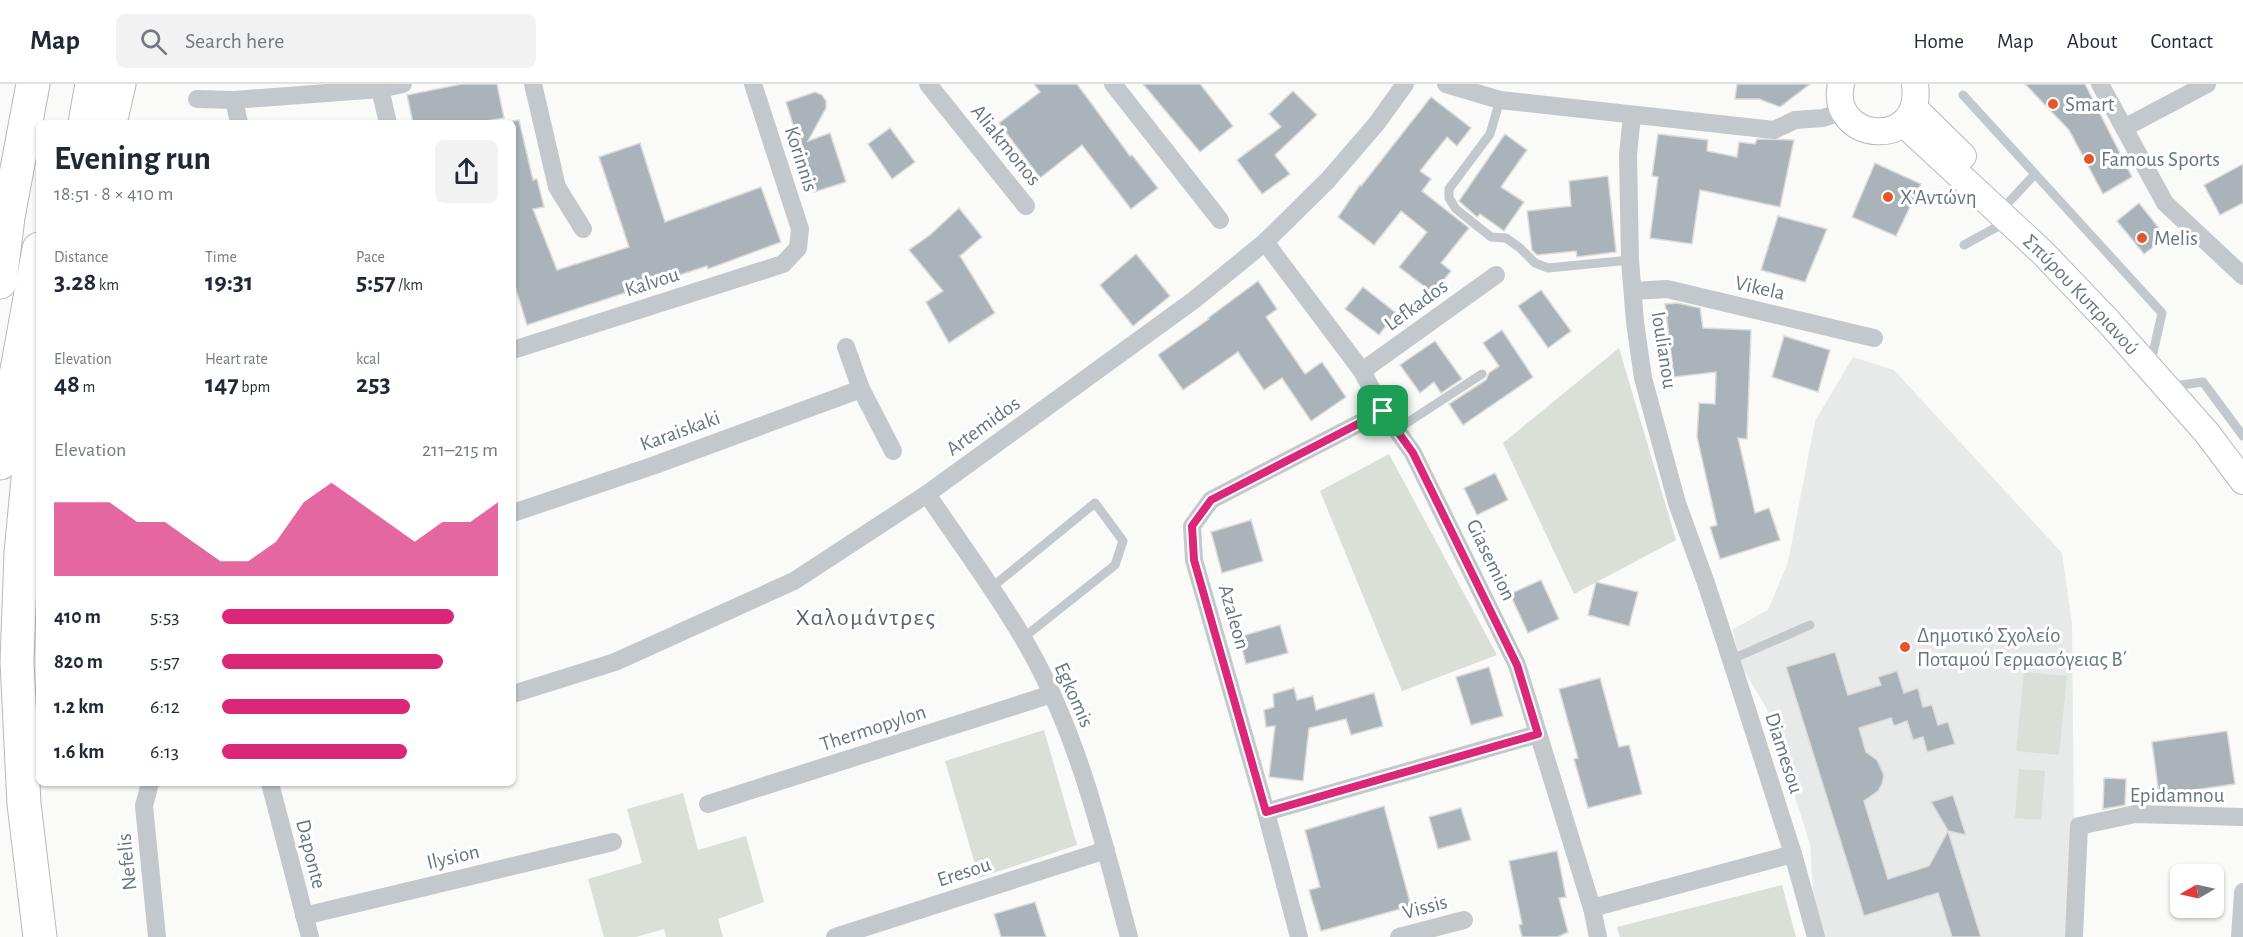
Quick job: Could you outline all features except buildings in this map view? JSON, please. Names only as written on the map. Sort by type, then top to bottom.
[{"type":"highway","points":[[0,282],[8,217],[33,84]]},
{"type":"highway","points":[[63,120],[69,84]]},
{"type":"highway","points":[[86,120],[92,84]]},
{"type":"highway","points":[[111,120],[119,84]]},
{"type":"highway","points":[[0,463],[36,265]]},
{"type":"highway","points":[[36,395],[21,553],[17,662],[23,793],[40,937]]},
{"type":"highway","points":[[21,553],[36,478]]},
{"type":"main road","points":[[1841,84],[1840,99],[1844,111],[1856,125],[1874,132],[1886,131],[1911,105]]},
{"type":"main road","name":"Σπύρου Κυπριανού","points":[[1911,105],[2207,433],[2243,481]]},
{"type":"main road","name":"Σπύρου Κυπριανού","points":[[2008,212],[2052,244],[2217,425],[2243,460]]},
{"type":"street","points":[[197,99],[234,100],[380,90],[403,84]]},
{"type":"street","points":[[533,84],[557,187],[583,230]]},
{"type":"street","name":"Korinnis","points":[[753,84],[800,229],[798,248]]},
{"type":"street","name":"Aliakmonos","points":[[928,84],[1026,206]]},
{"type":"street","points":[[1113,84],[1220,220]]},
{"type":"street","name":"Artemidos","points":[[516,690],[615,662],[794,581],[927,494],[1194,300],[1265,242],[1328,180],[1377,123],[1405,84]]},
{"type":"street","points":[[1446,84],[1500,100],[1774,130],[1795,120],[1823,118],[1844,111]]},
{"type":"street","points":[[2100,84],[2165,203],[2243,276]]},
{"type":"street","points":[[2124,128],[2207,84]]},
{"type":"street","points":[[380,90],[387,120]]},
{"type":"street","points":[[234,100],[238,120]]},
{"type":"street","name":"Ioulianou","points":[[1632,115],[1628,155],[1630,260],[1635,322],[1644,378],[1677,503],[1706,583]]},
{"type":"street","name":"Giasemion","points":[[1265,242],[1362,371],[1383,411],[1413,453],[1517,665],[1599,937]]},
{"type":"street","name":"Kalvou","points":[[516,349],[783,264],[798,248]]},
{"type":"street","name":"Lefkados","points":[[1362,371],[1496,275]]},
{"type":"street","name":"Vikela","points":[[1633,291],[1666,289],[1874,338]]},
{"type":"street","points":[[846,347],[861,389],[893,451]]},
{"type":"street","name":"Karaiskaki","points":[[516,512],[655,465],[861,389]]},
{"type":"street","name":"Azaleon","points":[[1299,937],[1194,560],[1192,526],[1211,500],[1383,411]]},
{"type":"street","name":"Egkomis","points":[[927,494],[1023,638],[1052,694],[1082,771],[1129,937]]},
{"type":"street","name":"Diamesou","points":[[1706,583],[1793,854],[1816,937]]},
{"type":"street","name":"Thermopylon","points":[[708,804],[1052,694]]},
{"type":"street","points":[[1266,812],[1538,734]]},
{"type":"street","name":"Nefelis","points":[[149,786],[144,806],[157,937]]},
{"type":"street","name":"Daponte","points":[[271,786],[310,937]]},
{"type":"street","name":"Epidamnou","points":[[2074,937],[2079,826],[2135,814],[2243,817]]},
{"type":"street","name":"Ilysion","points":[[304,916],[613,842]]},
{"type":"street","name":"Eresou","points":[[835,937],[1106,850]]},
{"type":"street","points":[[1592,908],[1793,854]]},
{"type":"street","points":[[2240,937],[2243,892]]},
{"type":"street","name":"Vissis","points":[[1399,937],[1464,920]]},
{"type":"lane","points":[[1963,95],[2162,313],[2153,353]]},
{"type":"lane","points":[[1500,100],[1490,134],[1449,189],[1449,198],[1456,209],[1491,237],[1506,238],[1520,248],[1535,264],[1548,268],[1630,260]]},
{"type":"lane","points":[[1964,245],[2008,212],[2035,174]]},
{"type":"lane","points":[[1396,430],[1482,374]]},
{"type":"lane","points":[[2181,385],[2204,382],[2243,436]]},
{"type":"lane","points":[[990,588],[1095,503],[1123,541],[1115,565],[1023,638]]},
{"type":"lane","points":[[1730,660],[1810,625]]},
{"type":"shaded area","points":[[1619,348],[1676,540],[1574,594],[1503,443]]},
{"type":"shaded area","name":"Δημοτικό Σχολείο Ποταμού Γερμασόγειας Β΄","points":[[1853,357],[1894,370],[2062,553],[2072,624],[2074,821],[2065,937],[1824,937],[1814,907],[1810,844],[1767,709],[1740,664],[1733,629],[1768,610],[1788,562],[1815,421]]},
{"type":"shaded area","points":[[1389,454],[1497,655],[1402,691],[1320,491]]},
{"type":"shaded area","points":[[2024,672],[2067,676],[2059,755],[2016,751]]},
{"type":"shaded area","points":[[1044,730],[1077,845],[979,878],[945,761]]},
{"type":"shaded area","points":[[2019,769],[2045,771],[2041,820],[2015,818]]},
{"type":"shaded area","points":[[683,793],[698,850],[746,836],[764,902],[718,919],[723,937],[666,937],[664,929],[636,937],[604,937],[588,879],[642,863],[627,809]]},
{"type":"shaded area","points":[[1782,885],[1796,937],[1620,937],[1617,927]]},
{"type":"place","name":"Smart","points":[[2053,104]]},
{"type":"place","name":"Famous Sports","points":[[2089,159]]},
{"type":"place","name":"Χ'Αντώνη","points":[[1888,197]]},
{"type":"place","name":"Melis","points":[[2142,238]]},
{"type":"place","name":"Δημοτικό Σχολείο Ποταμού Γερμασόγειας Β΄","points":[[1905,647]]},
{"type":"district","name":"Χαλομάντρες","points":[[866,618]]},
{"type":"route","points":[[1383,411],[1413,453],[1517,665],[1538,734],[1266,812],[1194,560],[1192,526],[1211,500],[1383,411]]}]
